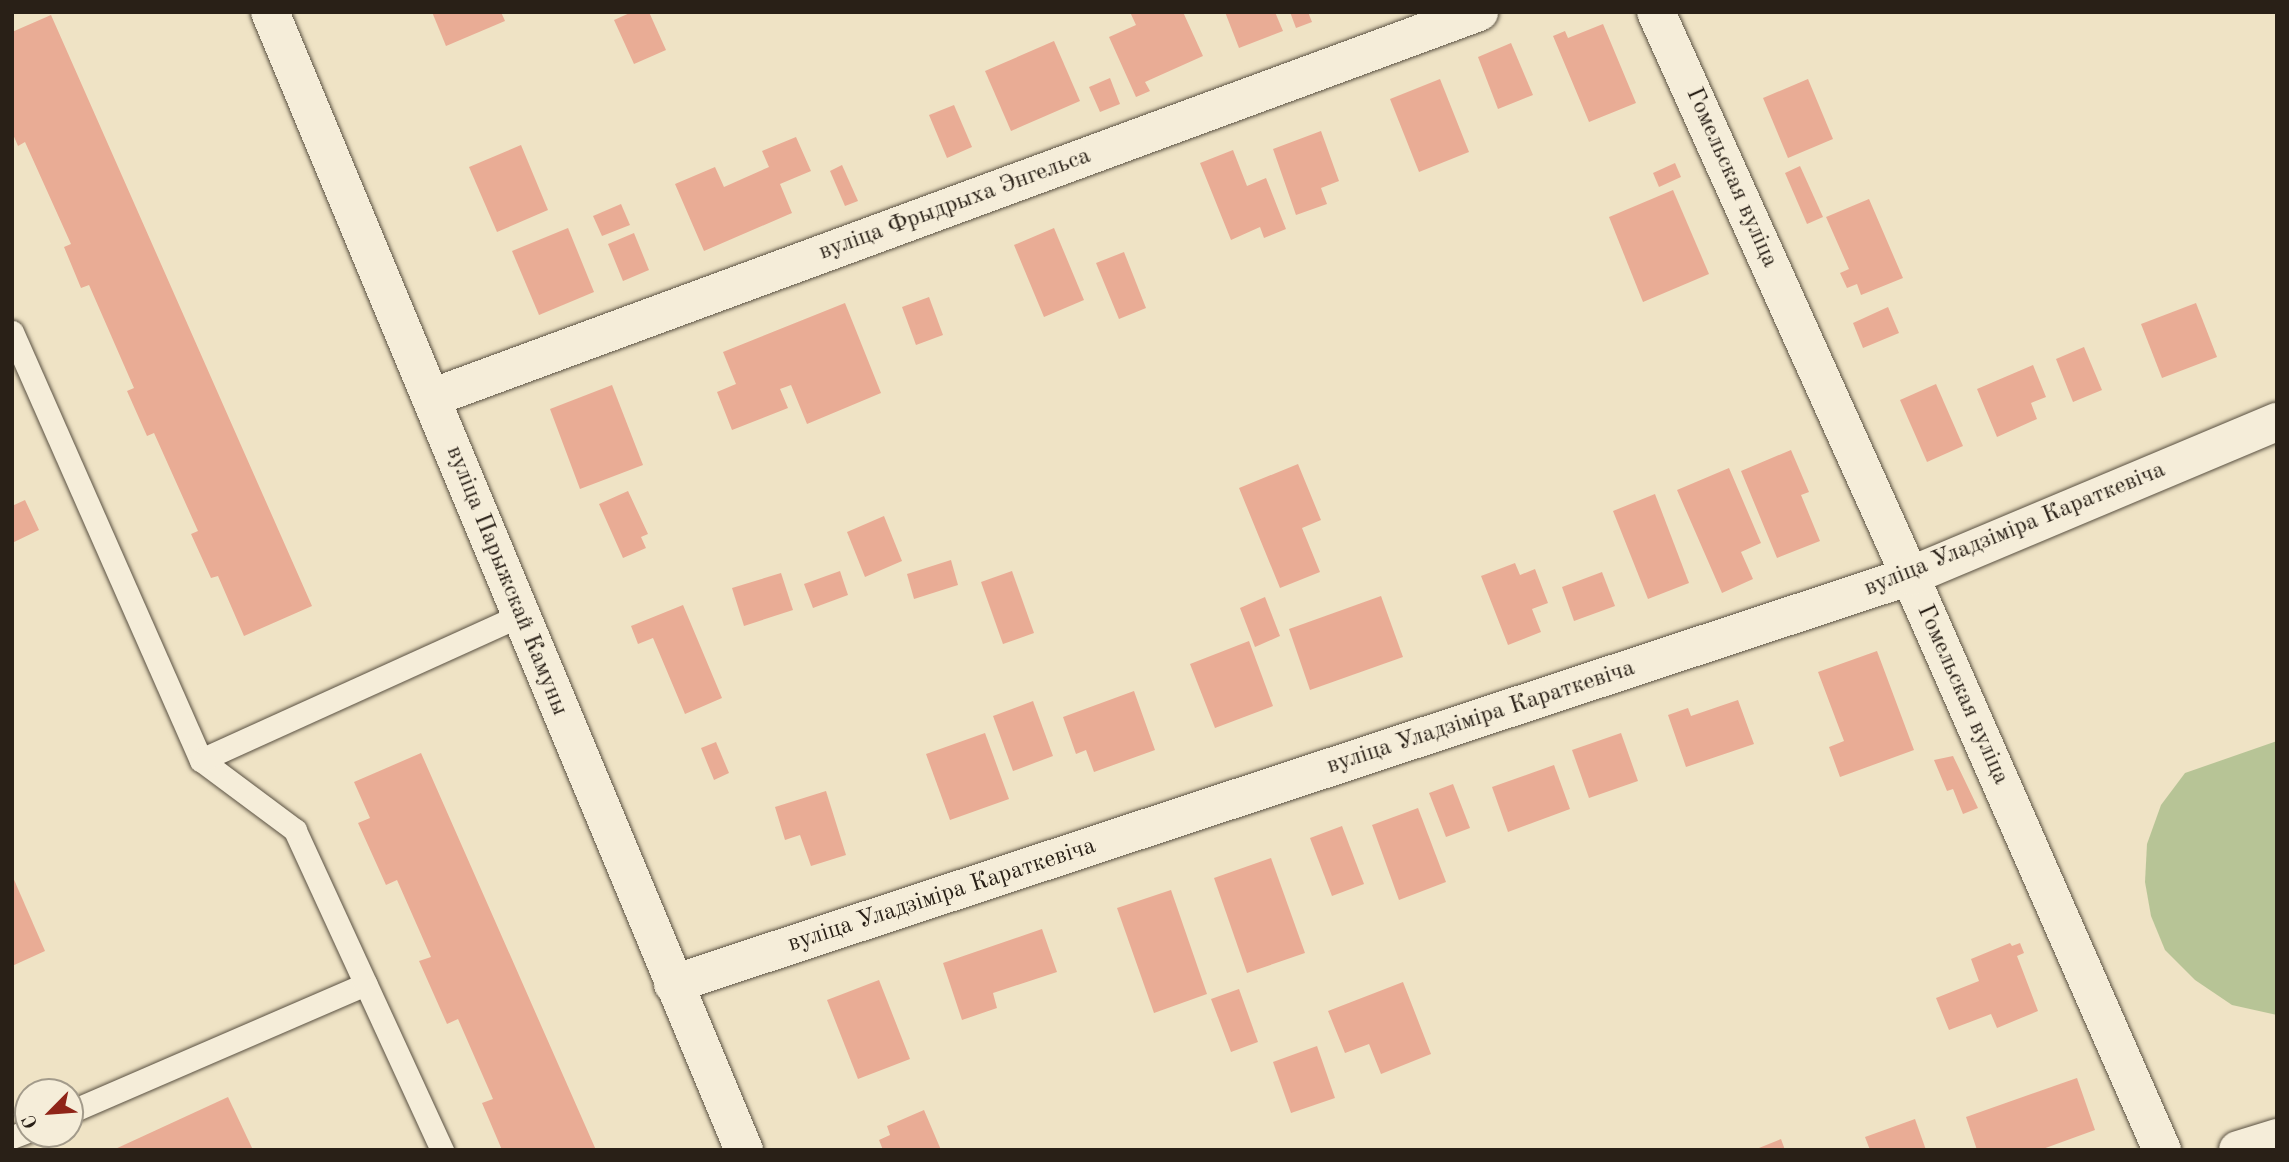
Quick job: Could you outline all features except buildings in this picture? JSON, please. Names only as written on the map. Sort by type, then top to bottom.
[{"type":"street","name":"вуліца Парыжскай Камуны","points":[[270,12],[744,1150]]},
{"type":"street","name":"вуліца Фрыдрыха Энгельса","points":[[431,398],[1479,12]]},
{"type":"street","name":"Гомельская вуліца","points":[[1656,12],[1910,576],[2162,1150]]},
{"type":"street","name":"вуліца Уладзіміра Караткевіча","points":[[673,984],[1910,576],[2277,422]]},
{"type":"street","points":[[2238,1150],[2277,1138]]},
{"type":"lane","points":[[12,332],[201,760],[295,830],[442,1150]]},
{"type":"lane","points":[[201,760],[520,615]]},
{"type":"lane","points":[[84,1106],[366,984]]},
{"type":"green space","points":[[2277,741],[2277,1015],[2232,1005],[2195,980],[2165,950],[2151,916],[2145,882],[2147,844],[2161,805],[2185,773]]}]
